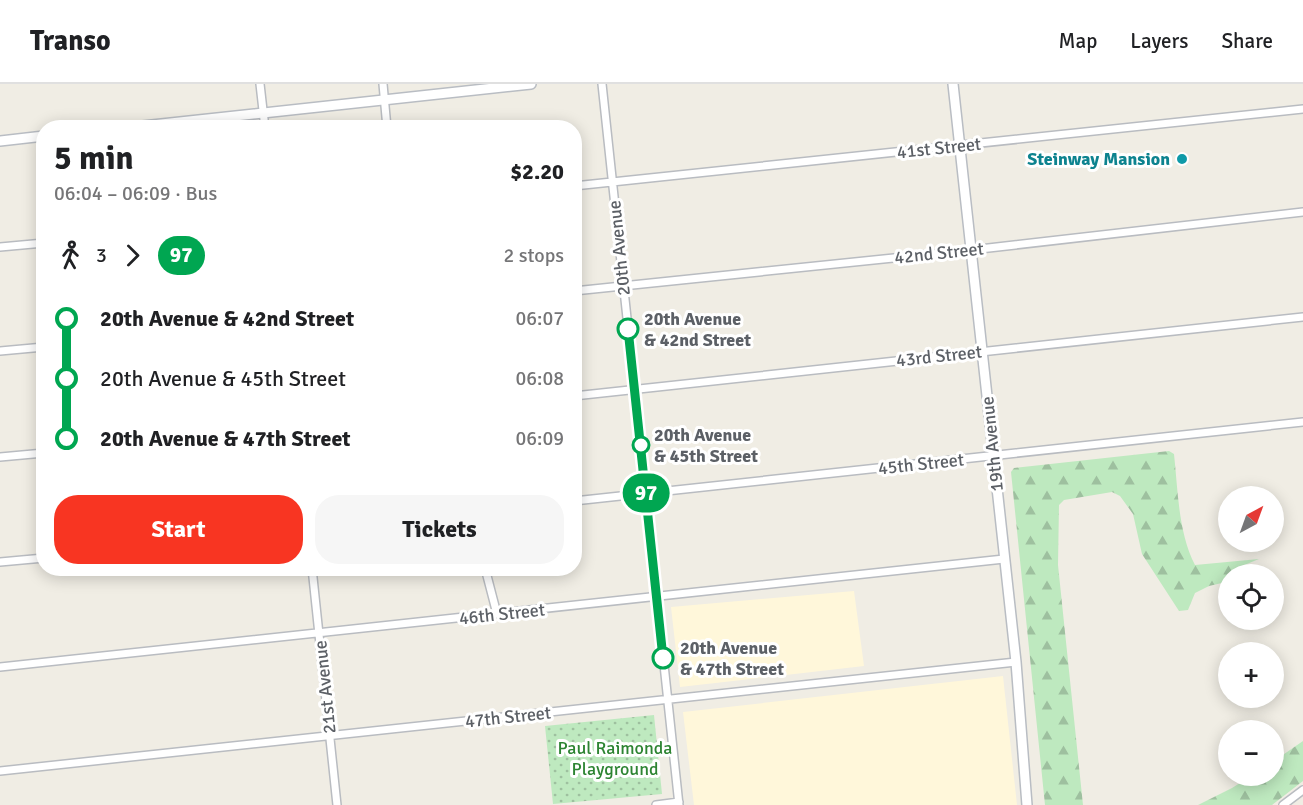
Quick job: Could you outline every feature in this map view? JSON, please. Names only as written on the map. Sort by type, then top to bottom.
[{"type":"street","points":[[260,84],[264,120]]},
{"type":"street","points":[[382,84],[386,120]]},
{"type":"street","points":[[194,120],[531,84]]},
{"type":"street","name":"20th Avenue","points":[[602,84],[679,804]]},
{"type":"street","name":"19th Avenue","points":[[953,84],[1016,662],[1027,805]]},
{"type":"street","name":"41st Street","points":[[582,185],[1303,109]]},
{"type":"street","points":[[0,141],[36,137]]},
{"type":"street","name":"42nd Street","points":[[582,290],[1303,213]]},
{"type":"street","points":[[0,248],[36,244]]},
{"type":"street","name":"43rd Street","points":[[582,395],[1303,317]]},
{"type":"street","points":[[0,351],[36,348]]},
{"type":"street","name":"45th Street","points":[[582,500],[1303,422]]},
{"type":"street","points":[[0,457],[36,454]]},
{"type":"street","points":[[0,562],[36,559]]},
{"type":"street","name":"46th Street","points":[[0,667],[1004,559]]},
{"type":"street","name":"21st Avenue","points":[[313,576],[337,805]]},
{"type":"street","points":[[487,576],[497,614]]},
{"type":"street","name":"47th Street","points":[[0,771],[1016,662]]},
{"type":"street","points":[[1283,805],[1303,790]]},
{"type":"street","points":[[656,805],[679,804]]},
{"type":"shaded area","points":[[854,591],[864,666],[680,687],[671,607]]},
{"type":"shaded area","points":[[1003,676],[1017,805],[694,805],[683,712]]},
{"type":"green space","points":[[1169,451],[1174,454],[1182,525],[1195,565],[1259,559],[1247,564],[1218,564],[1218,584],[1195,593],[1188,610],[1179,611],[1142,554],[1133,514],[1120,496],[1112,492],[1064,500],[1059,505],[1058,565],[1083,805],[1045,805],[1011,472],[1014,468]]},
{"type":"green space","name":"Paul Raimonda Playground","points":[[654,715],[662,794],[553,804],[545,726]]},
{"type":"green space","points":[[1303,741],[1303,781],[1272,805],[1198,805],[1235,786],[1284,786],[1284,754]]},
{"type":"bus line","name":"97","points":[[628,329],[663,658]]},
{"type":"place","name":"Steinway Mansion","points":[[1182,159]]},
{"type":"place","name":"20th Avenue & 42nd Street","points":[[628,329]]},
{"type":"place","name":"20th Avenue & 45th Street","points":[[641,445]]},
{"type":"place","name":"20th Avenue & 47th Street","points":[[663,658]]}]
